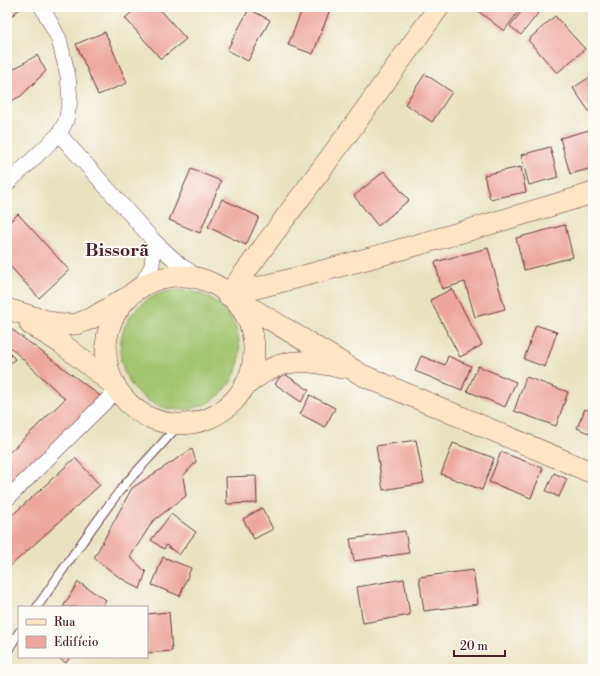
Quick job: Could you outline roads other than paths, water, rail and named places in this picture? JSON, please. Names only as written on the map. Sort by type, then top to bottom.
[{"type":"main road","points":[[228,295],[349,132],[439,7]]},
{"type":"main road","points":[[228,295],[315,274],[406,249],[593,193]]},
{"type":"main road","points":[[7,310],[61,325],[77,324],[92,318],[135,292],[162,279],[190,277],[216,286],[228,295],[362,374],[593,474]]},
{"type":"main road","points":[[116,388],[106,359],[106,341],[116,312],[135,292]]},
{"type":"main road","points":[[7,310],[61,343],[116,388],[129,404],[146,416],[161,422],[179,424],[193,423],[211,417],[227,407],[238,396],[250,374],[254,350],[249,324],[239,307],[228,295]]},
{"type":"main road","points":[[243,388],[255,377],[266,370],[279,365],[296,362],[329,365],[362,374]]},
{"type":"street","points":[[7,184],[60,134],[66,121],[70,100],[68,76],[59,39],[42,7]]},
{"type":"street","points":[[60,134],[154,241],[180,265],[204,281]]},
{"type":"street","points":[[135,292],[152,266],[154,241]]},
{"type":"street","points":[[7,499],[116,388]]},
{"type":"lane","points":[[38,606],[114,498],[179,424]]},
{"type":"lane","points":[[7,652],[18,634]]},
{"type":"district","name":"Bissorã","points":[[117,250]]}]
